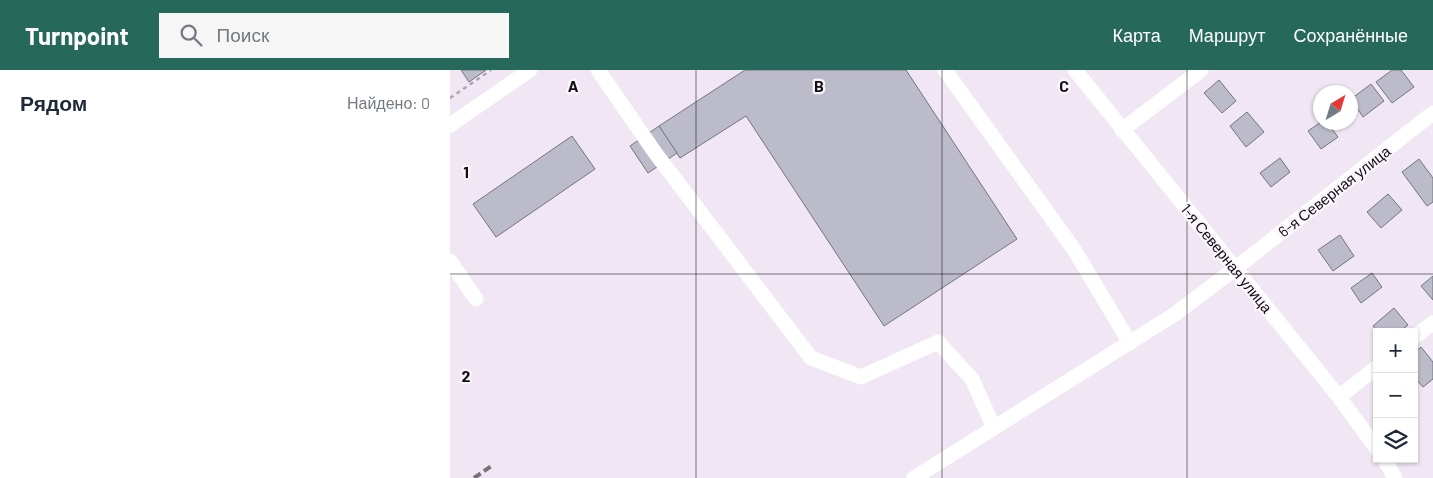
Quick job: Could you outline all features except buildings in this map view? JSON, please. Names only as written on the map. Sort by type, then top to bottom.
[{"type":"street","points":[[450,125],[530,70]]},
{"type":"street","points":[[598,70],[656,154],[811,358],[861,377],[938,342],[972,379],[994,428]]},
{"type":"street","points":[[945,70],[1075,251],[1130,343]]},
{"type":"street","name":"1-я Северная улица","points":[[1075,70],[1339,397],[1373,444]]},
{"type":"street","points":[[1122,130],[1201,70]]},
{"type":"street","name":"6-я Северная улица","points":[[914,478],[1175,314],[1433,114]]},
{"type":"street","points":[[450,261],[476,298]]},
{"type":"street","points":[[1418,334],[1433,323]]},
{"type":"street","points":[[1339,397],[1373,370]]},
{"type":"street","points":[[1386,463],[1394,478]]},
{"type":"path","points":[[450,98],[491,70]]},
{"type":"railway","points":[[474,478],[493,465]]}]
